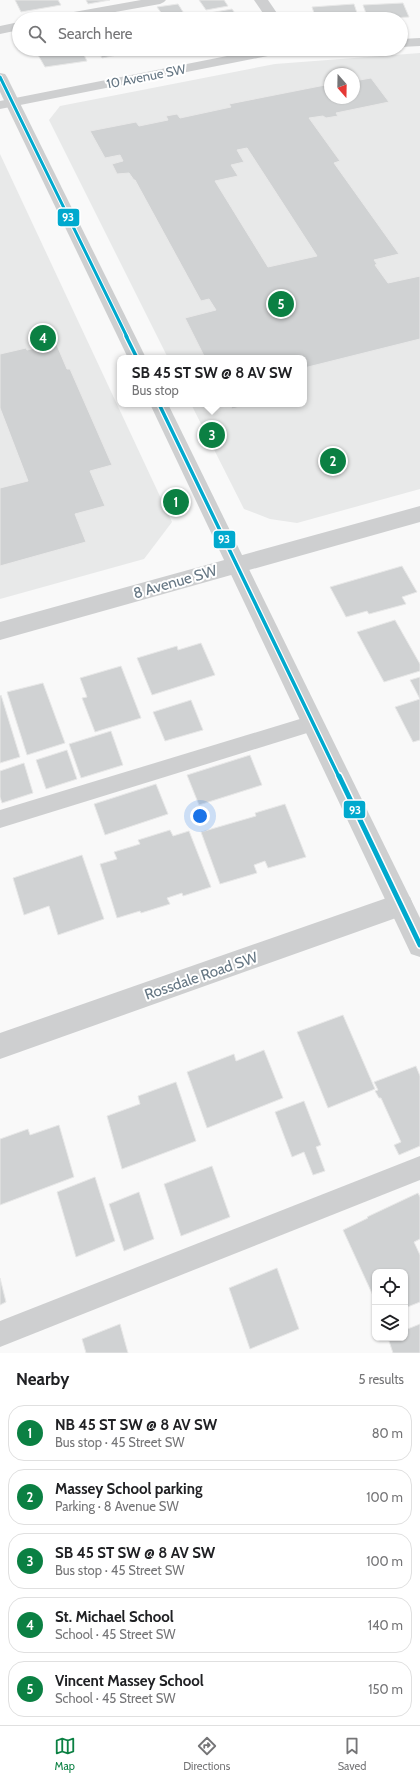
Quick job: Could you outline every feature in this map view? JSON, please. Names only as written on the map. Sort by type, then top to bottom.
[{"type":"street","points":[[261,0],[269,12]]},
{"type":"street","points":[[408,43],[420,42]]},
{"type":"street","name":"10 Avenue SW","points":[[6,104],[248,56]]},
{"type":"street","points":[[0,77],[6,104],[135,355]]},
{"type":"street","points":[[160,407],[420,945]]},
{"type":"street","name":"8 Avenue SW","points":[[0,631],[420,514]]},
{"type":"street","name":"Rossdale Road SW","points":[[0,1046],[401,905]]},
{"type":"lane","points":[[88,12],[127,3],[160,0]]},
{"type":"lane","points":[[0,30],[12,27]]},
{"type":"lane","points":[[0,819],[313,723]]},
{"type":"lane","points":[[0,1334],[420,1168]]},
{"type":"shaded area","points":[[420,53],[420,489],[297,523],[270,519],[244,509],[193,407],[307,407],[307,355],[166,355],[49,120],[60,106],[275,64],[380,56],[408,56],[408,54]]},
{"type":"shaded area","points":[[0,154],[172,522],[144,559],[0,599]]},
{"type":"building","points":[[15,0],[58,0],[61,5],[21,12]]},
{"type":"building","points":[[86,0],[110,0],[88,4]]},
{"type":"building","points":[[199,0],[224,0],[228,6],[206,10]]},
{"type":"building","points":[[403,3],[407,12],[366,12],[363,5]]},
{"type":"building","points":[[178,4],[183,12],[161,12],[157,7]]},
{"type":"building","points":[[354,4],[357,12],[314,12],[312,7]]},
{"type":"building","points":[[232,9],[234,12],[215,12]]},
{"type":"building","points":[[39,56],[84,56],[87,61],[45,67]]},
{"type":"building","points":[[101,56],[112,56],[102,58]]},
{"type":"building","points":[[371,78],[389,102],[336,113],[338,116],[309,118],[340,161],[334,163],[399,254],[374,260],[377,264],[375,265],[388,283],[420,276],[420,339],[307,367],[307,355],[204,355],[185,318],[216,310],[209,299],[201,301],[135,180],[129,173],[117,174],[112,164],[123,161],[120,155],[105,158],[90,131],[136,122],[139,126],[168,120],[166,116],[177,114],[180,118],[231,107],[229,104],[324,85],[324,104],[360,104],[360,80]],"holes":[[[247,148],[317,256],[268,267],[215,181],[238,176],[231,165],[244,162],[237,150]]]},
{"type":"building","points":[[56,343],[67,369],[70,369],[112,465],[90,471],[105,506],[75,514],[86,542],[0,566],[0,488],[28,481],[0,408],[0,354],[26,348],[27,350]]},
{"type":"building","points":[[402,566],[417,592],[402,597],[406,604],[369,614],[367,611],[346,617],[330,587]]},
{"type":"building","points":[[395,620],[420,664],[420,671],[384,682],[357,632]]},
{"type":"building","points":[[201,643],[215,675],[152,695],[137,658],[177,646],[178,650]]},
{"type":"building","points":[[121,666],[141,718],[95,732],[82,698],[87,697],[80,678]]},
{"type":"building","points":[[420,677],[420,699],[410,680]]},
{"type":"building","points":[[43,683],[65,743],[27,755],[7,692]]},
{"type":"building","points":[[1,695],[20,757],[0,763],[0,696]]},
{"type":"building","points":[[420,699],[420,740],[413,742],[395,707]]},
{"type":"building","points":[[191,700],[203,730],[165,741],[153,712]]},
{"type":"building","points":[[111,731],[123,765],[81,778],[69,744]]},
{"type":"building","points":[[67,750],[77,779],[46,789],[36,760]]},
{"type":"building","points":[[250,755],[262,785],[199,805],[187,775]]},
{"type":"building","points":[[24,763],[33,793],[2,803],[0,797],[0,771]]},
{"type":"building","points":[[156,784],[168,814],[105,835],[94,804]]},
{"type":"building","points":[[285,804],[306,857],[268,868],[265,861],[254,865],[257,873],[220,884],[201,832],[256,816],[255,813]]},
{"type":"building","points":[[170,830],[173,836],[189,831],[211,887],[183,896],[182,893],[167,898],[170,904],[141,913],[140,911],[117,918],[100,864],[117,859],[114,852],[140,844],[138,840]]},
{"type":"building","points":[[82,855],[104,919],[58,935],[49,906],[24,915],[13,878]]},
{"type":"building","points":[[343,1015],[375,1089],[328,1108],[297,1032]]},
{"type":"building","points":[[264,1050],[283,1098],[207,1128],[187,1072],[234,1054],[236,1061]]},
{"type":"building","points":[[416,1066],[420,1076],[420,1146],[399,1155],[394,1145],[401,1142],[381,1098],[379,1098],[375,1091],[378,1090],[374,1082]]},
{"type":"building","points":[[176,1082],[196,1141],[122,1169],[107,1116],[140,1104],[138,1096]]},
{"type":"building","points":[[304,1101],[321,1145],[316,1147],[325,1171],[313,1175],[304,1152],[292,1157],[275,1112]]},
{"type":"building","points":[[59,1125],[74,1177],[0,1205],[0,1139],[28,1129],[30,1135]]},
{"type":"building","points":[[212,1166],[230,1217],[181,1236],[164,1184]]},
{"type":"building","points":[[95,1177],[115,1241],[76,1257],[57,1192]]},
{"type":"building","points":[[139,1192],[154,1239],[124,1251],[109,1204]]},
{"type":"building","points":[[418,1193],[420,1197],[420,1239],[414,1242],[420,1255],[420,1302],[408,1307],[408,1269],[372,1269],[372,1293],[343,1230],[368,1218],[367,1217]]},
{"type":"building","points":[[277,1268],[299,1329],[250,1349],[229,1288]]},
{"type":"building","points":[[0,1278],[6,1302],[0,1305]]},
{"type":"building","points":[[120,1324],[128,1353],[86,1353],[82,1339]]},
{"type":"building","points":[[420,1324],[420,1353],[393,1353],[389,1341],[408,1341],[408,1329]]},
{"type":"transit line","name":"93","points":[[0,77],[136,355]]},
{"type":"transit line","name":"93","points":[[160,407],[420,945]]},
{"type":"place","name":"Vincent Massey School","points":[[281,304]]},
{"type":"place","name":"St. Michael School","points":[[43,338]]},
{"type":"place","name":"SB 45 ST SW @ 8 AV SW","points":[[212,435]]},
{"type":"place","name":"Massey School parking","points":[[333,461]]},
{"type":"place","name":"NB 45 ST SW @ 8 AV SW","points":[[176,502]]}]
